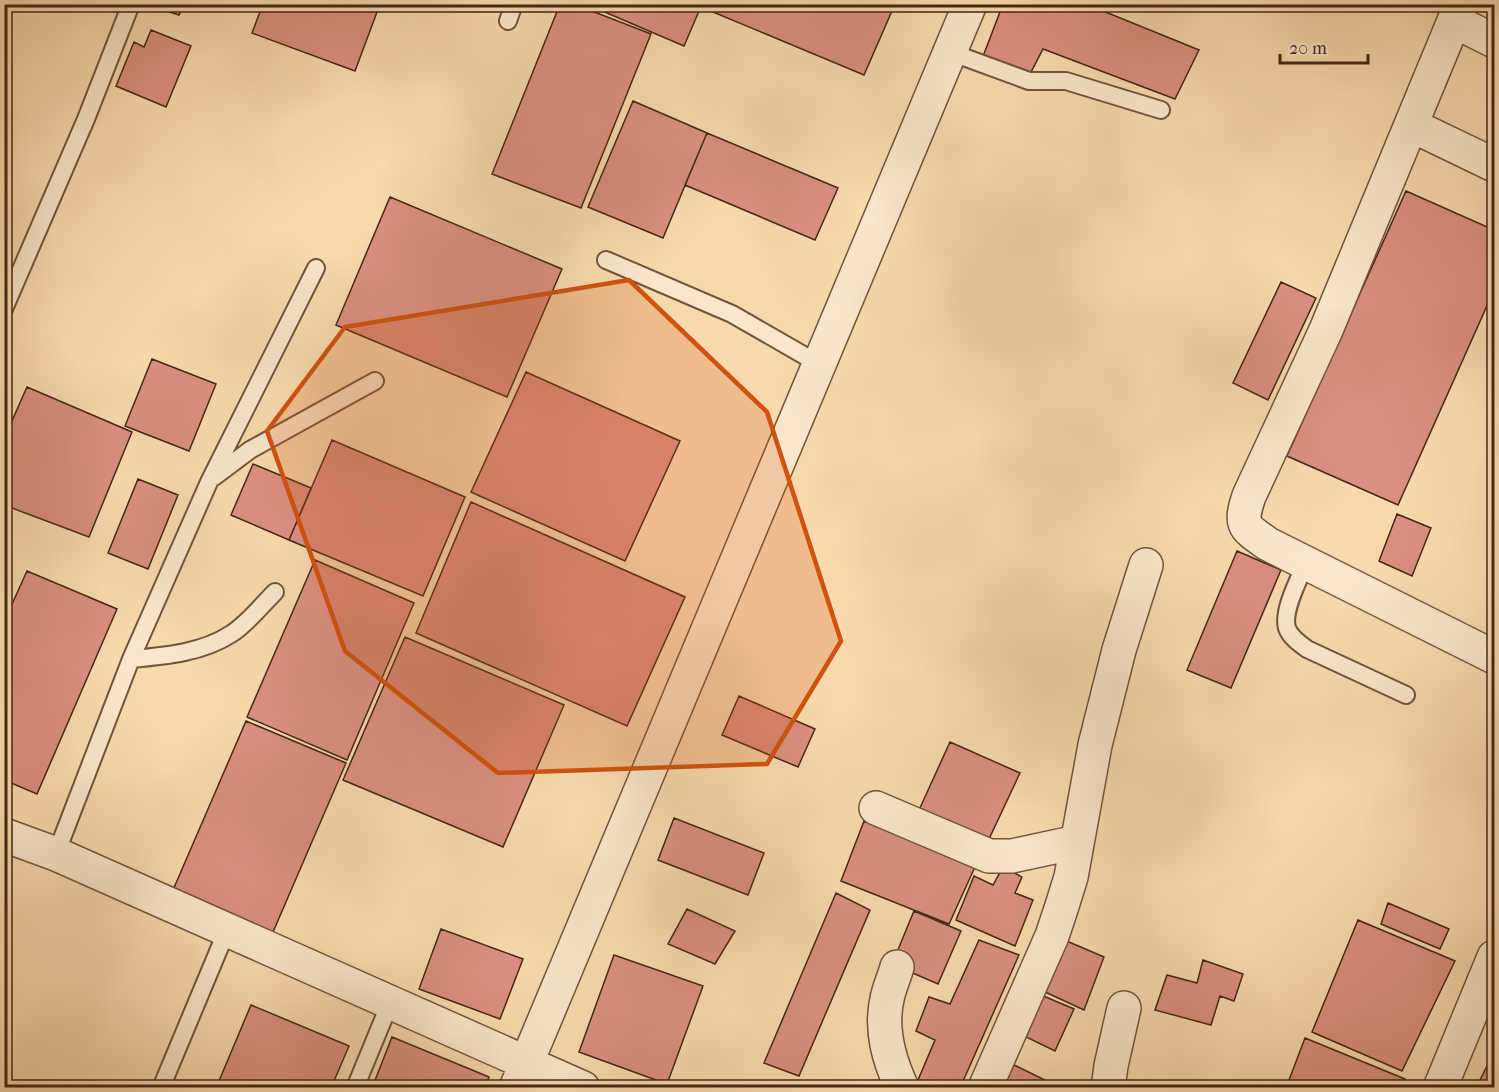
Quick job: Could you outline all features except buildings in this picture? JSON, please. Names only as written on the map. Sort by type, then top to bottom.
[{"type":"street","points":[[521,1075],[970,4]]},
{"type":"street","points":[[1494,40],[1457,13],[1326,330],[1249,496],[1243,514],[1247,529],[1268,544],[1494,657]]},
{"type":"street","points":[[1411,125],[1494,165]]},
{"type":"street","points":[[985,1088],[1052,936],[1071,877],[1095,745],[1119,650],[1146,565]]},
{"type":"street","points":[[876,808],[989,855],[1012,856],[1077,842]]},
{"type":"street","points":[[4,835],[56,854],[390,1003],[521,1075],[583,1088]]},
{"type":"street","points":[[1440,1088],[1494,957]]},
{"type":"street","points":[[897,967],[886,1000],[884,1029],[888,1052],[902,1088]]},
{"type":"street","points":[[1108,1088],[1124,1008]]},
{"type":"lane","points":[[508,21],[514,4]]},
{"type":"lane","points":[[4,309],[86,119],[129,5]]},
{"type":"lane","points":[[950,52],[1029,81],[1066,81],[1161,110]]},
{"type":"lane","points":[[606,260],[732,314],[819,364]]},
{"type":"lane","points":[[56,854],[131,659],[209,482],[316,268]]},
{"type":"lane","points":[[209,482],[250,450],[375,381]]},
{"type":"lane","points":[[1306,563],[1287,611],[1287,630],[1307,649],[1406,695]]},
{"type":"lane","points":[[131,659],[170,656],[206,646],[231,634],[275,592]]},
{"type":"lane","points":[[161,1088],[227,930]]},
{"type":"lane","points":[[355,1088],[390,1003]]},
{"type":"highlighted area","points":[[629,280],[767,412],[841,641],[767,764],[498,773],[345,651],[267,431],[345,327]]}]
